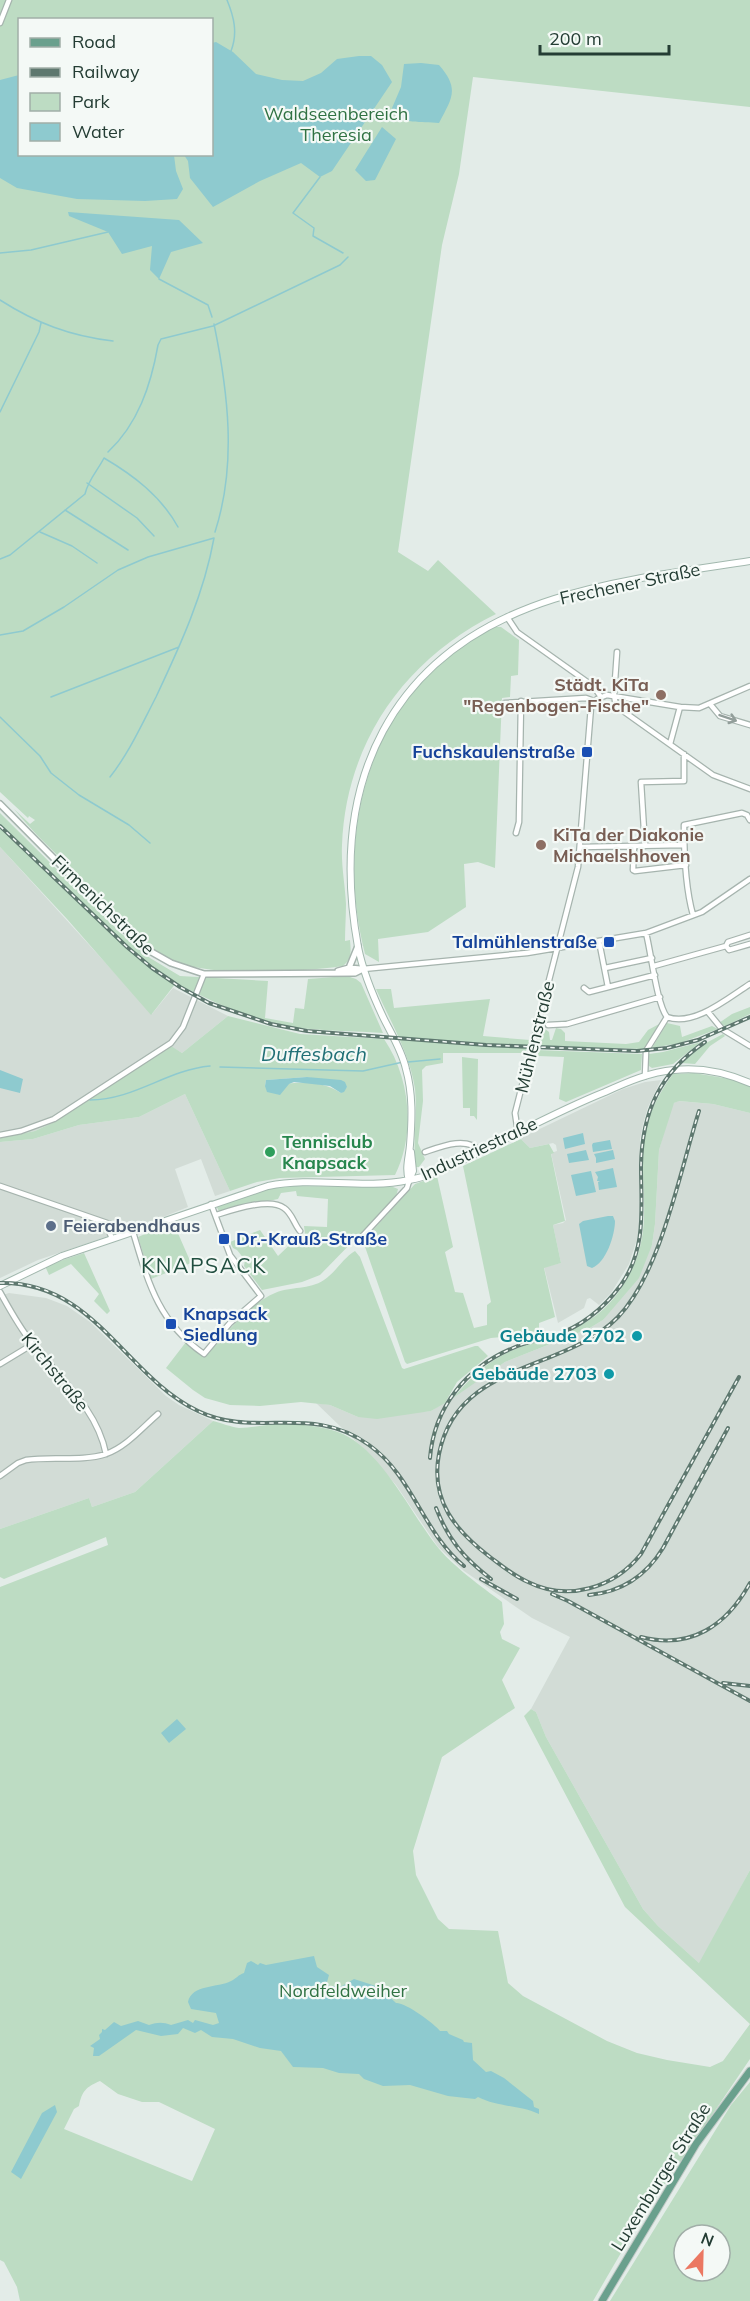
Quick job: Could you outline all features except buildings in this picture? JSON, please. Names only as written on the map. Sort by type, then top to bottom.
[{"type":"main road","name":"Frechener Straße","points":[[409,1180],[413,1171],[410,1149],[411,1093],[406,1066],[363,969],[358,946],[352,881],[352,829],[362,780],[378,739],[401,702],[428,670],[457,646],[507,617],[572,593],[750,561]]},
{"type":"main road","name":"Industriestraße","points":[[0,1286],[62,1256],[211,1204],[279,1184],[374,1184],[409,1180],[451,1166],[586,1099],[645,1076],[676,1070],[696,1070],[722,1074],[750,1083]]},
{"type":"main road","name":"Luxemburger Straße","points":[[602,2301],[696,2144],[750,2072]]},
{"type":"street","points":[[0,23],[9,0]]},
{"type":"street","points":[[507,617],[517,632],[593,686],[601,697]]},
{"type":"street","points":[[617,652],[614,703],[620,710],[713,775],[750,789]]},
{"type":"street","points":[[505,703],[586,698],[594,701],[601,697],[614,696],[699,708],[750,686]]},
{"type":"street","points":[[516,833],[519,822],[521,701]]},
{"type":"street","name":"Mühlenstraße","points":[[518,1133],[515,1113],[572,893],[581,847],[589,715],[594,701]]},
{"type":"street","points":[[710,704],[720,716],[750,725]]},
{"type":"street","points":[[670,744],[680,707]]},
{"type":"street","points":[[645,846],[641,782],[684,781],[684,754]]},
{"type":"street","name":"Firmenichstraße","points":[[0,804],[142,946],[171,963],[204,974],[355,973],[363,969]]},
{"type":"street","points":[[693,915],[683,845],[684,825],[742,813],[750,820]]},
{"type":"street","points":[[581,847],[683,845]]},
{"type":"street","points":[[634,846],[633,870],[686,865]]},
{"type":"street","name":"Firmenichstraße","points":[[332,973],[349,968],[363,969],[462,960],[557,949],[646,933],[707,909],[750,879]]},
{"type":"street","points":[[646,933],[660,998],[667,1017],[683,1019],[708,1012],[750,984]]},
{"type":"street","points":[[654,966],[726,946],[728,942],[750,935]]},
{"type":"street","points":[[599,941],[608,987]]},
{"type":"street","points":[[726,946],[729,950],[750,944]]},
{"type":"street","points":[[349,968],[358,946]]},
{"type":"street","points":[[605,968],[652,958]]},
{"type":"street","points":[[0,1135],[21,1131],[54,1119],[171,1043],[183,1027],[204,974]]},
{"type":"street","points":[[585,988],[588,992],[655,975]]},
{"type":"street","points":[[548,1025],[567,1024],[660,998]]},
{"type":"street","points":[[708,1012],[722,1029],[750,1046]]},
{"type":"street","points":[[645,1076],[646,1051],[667,1017]]},
{"type":"street","points":[[425,1152],[442,1146],[462,1143],[475,1146],[481,1151]]},
{"type":"street","points":[[357,1242],[407,1188],[409,1180]]},
{"type":"street","points":[[0,1186],[133,1232],[148,1283],[164,1314],[178,1332],[204,1354],[230,1323],[261,1296],[230,1255],[211,1204]]},
{"type":"street","points":[[216,1215],[252,1206],[276,1204],[287,1210],[300,1231]]},
{"type":"street","points":[[97,1220],[106,1225],[115,1238]]},
{"type":"street","points":[[113,1224],[115,1238]]},
{"type":"street","name":"Kirchstraße","points":[[0,1292],[19,1326],[83,1404],[100,1432],[106,1454]]},
{"type":"street","points":[[0,1364],[33,1344]]},
{"type":"street","points":[[0,1476],[26,1460],[106,1454],[126,1442],[158,1414]]},
{"type":"shaded area","points":[[0,847],[152,1014],[173,988],[228,1016],[182,1053],[170,1046],[52,1123],[35,1131],[0,1138]]},
{"type":"shaded area","points":[[661,1080],[648,1107],[640,1140],[640,1214],[638,1236],[629,1264],[611,1293],[599,1305],[590,1298],[587,1299],[584,1308],[558,1323],[544,1267],[561,1263],[553,1225],[566,1220],[551,1153],[557,1151],[556,1145],[553,1143],[530,1148],[521,1139],[623,1089]]},
{"type":"shaded area","points":[[185,1094],[230,1191],[215,1196],[201,1159],[175,1169],[188,1207],[38,1260],[0,1278],[0,1142],[33,1139],[79,1125],[139,1117]]},
{"type":"shaded area","points":[[678,1101],[713,1104],[750,1113],[750,1870],[700,1964],[658,1926],[643,1909],[546,1737],[536,1712],[531,1709],[570,1637],[532,1618],[464,1571],[438,1547],[396,1485],[367,1452],[316,1403],[330,1405],[358,1417],[431,1411],[505,1362],[588,1329],[603,1320],[652,1245],[659,1150],[671,1108]]},
{"type":"shaded area","points":[[9,1293],[46,1298],[67,1306],[90,1322],[166,1396],[179,1405],[213,1421],[135,1492],[92,1507],[89,1498],[0,1529],[0,1296]]},
{"type":"green space","name":"Waldseenbereich Theresia","points":[[0,0],[750,0],[750,107],[473,77],[459,174],[442,245],[398,552],[428,571],[438,560],[496,614],[463,633],[434,655],[408,680],[386,708],[368,739],[355,772],[346,807],[342,845],[346,904],[345,941],[350,940],[351,948],[346,963],[343,966],[304,970],[258,972],[213,970],[176,962],[148,946],[135,935],[14,809],[30,824],[35,820],[29,816],[28,818],[0,792]]},
{"type":"green space","points":[[495,627],[501,627],[519,640],[518,675],[511,676],[510,697],[502,698],[495,868],[478,862],[464,864],[466,907],[428,932],[378,939],[379,962],[365,954],[356,906],[354,858],[359,811],[372,766],[391,724],[418,686],[452,653]]},
{"type":"green space","points":[[0,813],[123,935],[150,958],[180,976],[268,981],[265,1018],[293,1023],[295,1008],[304,1009],[308,979],[347,976],[361,983],[383,1033],[310,1029],[283,1025],[236,1011],[176,983],[151,1015],[0,847]]},
{"type":"green space","points":[[376,989],[391,989],[394,1008],[490,999],[483,1036],[530,1040],[525,1053],[443,1053],[443,1063],[426,1066],[422,1070],[423,1101],[418,1143],[425,1159],[419,1167],[416,1167],[415,1157],[416,1099],[409,1063]]},
{"type":"green space","points":[[750,1007],[750,1014],[725,1026],[719,1023],[732,1014]]},
{"type":"green space","points":[[228,1016],[300,1034],[384,1039],[400,1070],[407,1105],[406,1141],[395,1175],[280,1178],[257,1182],[230,1191],[185,1094],[139,1117],[79,1125],[33,1139],[0,1142],[0,1138],[35,1131],[52,1123],[171,1046],[182,1053]],"holes":[[[307,1077],[347,1087],[341,1093],[313,1083],[265,1086],[266,1080]]]},
{"type":"green space","points":[[661,1023],[644,1049],[538,1046],[539,1035],[544,1028],[549,1032],[550,1040],[556,1028],[565,1033],[565,1041],[626,1044],[639,1042],[648,1030]]},
{"type":"green space","points":[[667,1023],[680,1026],[682,1037],[712,1026],[718,1029],[680,1043],[652,1048]]},
{"type":"green space","points":[[723,1034],[725,1036],[710,1046],[695,1064],[681,1063],[706,1043]]},
{"type":"green space","points":[[701,1042],[673,1064],[652,1068],[649,1066],[649,1054]]},
{"type":"green space","points":[[536,1050],[642,1054],[641,1070],[566,1102],[559,1099],[564,1057],[538,1056]]},
{"type":"green space","points":[[462,1057],[478,1059],[477,1120],[474,1116],[470,1116],[470,1108],[463,1108]]},
{"type":"green space","points":[[694,1073],[730,1079],[750,1086],[750,1113],[713,1104],[679,1101],[674,1103],[659,1150],[652,1245],[639,1278],[603,1320],[588,1329],[505,1362],[453,1398],[475,1375],[494,1360],[583,1324],[611,1302],[624,1284],[640,1247],[644,1213],[644,1141],[651,1114],[658,1097],[673,1074]]},
{"type":"green space","points":[[521,1139],[530,1148],[549,1144],[554,1153],[551,1154],[565,1221],[553,1225],[561,1263],[544,1268],[555,1317],[539,1323],[539,1330],[522,1335],[491,1338],[407,1364],[363,1241],[415,1184],[437,1176],[453,1247],[445,1252],[455,1292],[463,1293],[474,1328],[487,1325],[487,1305],[491,1302],[463,1166]]},
{"type":"green space","points":[[289,1186],[393,1187],[398,1189],[396,1197],[320,1275],[302,1282],[262,1290],[244,1266],[245,1260],[230,1242],[260,1230],[278,1256],[298,1237],[305,1234],[304,1226],[327,1227],[328,1199],[297,1196],[296,1191],[281,1193],[278,1199],[219,1211],[216,1206],[267,1189]]},
{"type":"green space","points":[[173,1222],[191,1263],[151,1279],[138,1237]]},
{"type":"green space","points":[[355,1251],[360,1257],[402,1368],[475,1346],[478,1346],[488,1356],[457,1382],[445,1403],[431,1411],[377,1419],[358,1417],[330,1405],[301,1402],[260,1406],[230,1405],[205,1398],[166,1368],[186,1342],[194,1350],[206,1356],[255,1305],[275,1293],[318,1283],[328,1277]]},
{"type":"green space","points":[[84,1253],[110,1311],[107,1314],[94,1301],[99,1294],[71,1264],[49,1275],[45,1266]]},
{"type":"green space","points":[[213,1421],[239,1428],[276,1424],[319,1427],[343,1434],[371,1455],[395,1484],[442,1553],[502,1602],[504,1624],[500,1632],[502,1639],[520,1648],[502,1680],[515,1708],[442,1757],[413,1851],[416,1875],[438,1919],[449,1929],[498,1931],[508,1983],[523,1996],[607,2041],[637,2053],[710,2067],[723,2061],[750,2024],[750,2059],[636,2227],[593,2301],[20,2301],[17,2287],[4,2262],[0,2260],[0,1587],[108,1545],[106,1537],[4,1579],[0,1577],[0,1529],[89,1498],[92,1507],[135,1492]],"holes":[[[100,2081],[118,2094],[142,2102],[159,2102],[215,2129],[192,2181],[64,2129],[74,2109],[79,2106],[83,2093],[91,2085]]]},
{"type":"green space","points":[[531,1709],[536,1712],[546,1737],[643,1909],[658,1926],[699,1963],[750,1870],[750,2024],[625,1907],[524,1716]]},
{"type":"green space","points":[[750,2082],[750,2301],[610,2301],[731,2105]]},
{"type":"water","points":[[216,42],[233,52],[256,74],[282,80],[303,81],[321,73],[337,59],[371,56],[382,65],[392,82],[332,171],[320,177],[301,163],[260,181],[213,207],[190,178],[188,161],[185,156],[213,156],[213,43]]},
{"type":"water","points":[[404,64],[439,65],[446,73],[452,87],[450,100],[439,123],[407,120],[396,114],[392,108],[401,87]]},
{"type":"water","points":[[18,75],[18,156],[174,156],[176,171],[183,189],[177,199],[145,201],[77,199],[17,188],[0,178],[0,80]]},
{"type":"water","points":[[382,127],[396,139],[375,180],[366,181],[355,170]]},
{"type":"water","points":[[68,212],[179,220],[203,243],[171,252],[159,279],[150,270],[152,246],[122,254],[108,232],[69,216]]},
{"type":"water","points":[[0,1070],[23,1079],[20,1093],[0,1088]]},
{"type":"water","points":[[307,1077],[341,1080],[347,1087],[341,1093],[330,1086],[294,1082],[289,1084],[280,1095],[267,1092],[265,1086],[266,1080]]},
{"type":"water","points":[[583,1133],[585,1144],[565,1149],[563,1138]]},
{"type":"water","points":[[610,1140],[612,1149],[593,1152],[593,1143]]},
{"type":"water","points":[[586,1150],[589,1160],[569,1163],[567,1154]]},
{"type":"water","points":[[613,1150],[615,1159],[596,1163],[594,1154]]},
{"type":"water","points":[[613,1168],[617,1187],[599,1190],[598,1182],[600,1181],[597,1181],[598,1177],[595,1172]]},
{"type":"water","points":[[591,1171],[596,1192],[576,1196],[571,1175]]},
{"type":"water","points":[[613,1216],[615,1221],[611,1241],[602,1261],[592,1268],[587,1266],[579,1224],[583,1221]]},
{"type":"water","points":[[177,1719],[186,1729],[169,1743],[161,1733]]},
{"type":"water","name":"Nordfeldweiher","points":[[314,1956],[317,1967],[329,1975],[327,1982],[329,1986],[342,1986],[354,1979],[379,1987],[396,2003],[413,2010],[440,2031],[447,2031],[464,2042],[472,2043],[473,2060],[486,2072],[491,2071],[504,2078],[533,2101],[534,2107],[539,2109],[539,2114],[478,2097],[475,2099],[448,2096],[410,2085],[383,2086],[364,2079],[359,2074],[339,2073],[323,2068],[293,2067],[281,2051],[260,2048],[233,2039],[212,2037],[201,2030],[195,2033],[183,2028],[178,2034],[161,2036],[136,2030],[99,2056],[93,2056],[94,2048],[90,2046],[100,2039],[102,2029],[105,2030],[114,2022],[121,2026],[138,2021],[149,2025],[165,2023],[171,2025],[188,2020],[193,2023],[195,2020],[213,2025],[219,2023],[216,2013],[191,2009],[188,2002],[190,1996],[195,1992],[231,1981],[244,1973],[247,1963],[251,1961],[258,1965],[260,1963],[266,1965]]},
{"type":"water","points":[[55,2105],[57,2112],[21,2179],[11,2172],[42,2113]]},
{"type":"waterway","points":[[227,0],[234,25],[231,51]]},
{"type":"waterway","points":[[320,177],[293,213],[314,228],[313,236],[343,253]]},
{"type":"waterway","points":[[0,253],[31,250],[108,232]]},
{"type":"waterway","points":[[108,452],[127,429],[142,403],[161,339],[213,326],[340,265],[348,257]]},
{"type":"waterway","points":[[159,279],[208,305],[212,317]]},
{"type":"waterway","points":[[0,300],[54,327],[82,336],[113,341]]},
{"type":"waterway","points":[[0,412],[39,332],[41,323]]},
{"type":"waterway","points":[[214,324],[223,376],[228,428],[226,480],[215,532]]},
{"type":"waterway","points":[[0,559],[10,555],[85,494],[104,458],[155,496],[178,527]]},
{"type":"waterway","points":[[87,483],[137,518],[154,536]]},
{"type":"waterway","points":[[65,510],[128,550]]},
{"type":"waterway","points":[[40,532],[72,546],[97,563]]},
{"type":"waterway","points":[[0,635],[23,631],[64,607],[118,570],[148,557],[214,538],[198,599],[182,639],[140,728],[110,777]]},
{"type":"waterway","points":[[51,697],[179,647]]},
{"type":"waterway","points":[[0,717],[40,756],[51,773],[79,795],[129,825],[150,843]]},
{"type":"waterway","name":"Duffesbach","points":[[408,1062],[440,1059]]},
{"type":"waterway","name":"Duffesbach","points":[[220,1067],[363,1071],[403,1062]]},
{"type":"waterway","points":[[90,1100],[121,1095],[179,1073],[210,1066]]},
{"type":"railway","points":[[0,826],[152,968],[209,1003],[271,1024],[307,1031],[486,1045],[637,1051],[667,1048],[698,1040],[750,1017]]},
{"type":"railway","points":[[430,1458],[438,1422],[446,1406],[456,1391],[481,1366],[513,1348],[553,1336],[582,1322],[599,1309],[621,1285],[635,1257],[639,1242],[642,1212],[642,1146],[650,1111],[665,1080],[689,1054],[705,1042]]},
{"type":"railway","points":[[699,1111],[668,1220],[658,1248],[633,1298],[618,1317],[596,1335],[570,1349],[515,1371],[490,1384],[467,1401],[450,1424],[439,1454],[437,1471],[442,1500],[448,1513],[466,1537],[508,1571],[523,1580],[543,1588],[559,1591],[574,1591],[604,1583],[618,1576],[641,1554],[739,1377]]},
{"type":"railway","points":[[0,1283],[33,1286],[60,1297],[85,1313],[149,1376],[172,1395],[198,1411],[220,1419],[241,1422],[305,1423],[326,1426],[347,1433],[369,1445],[397,1472],[438,1538],[464,1566]]},
{"type":"railway","points":[[589,1595],[622,1586],[649,1567],[663,1548],[728,1428]]},
{"type":"railway","points":[[436,1508],[446,1530],[458,1548],[491,1579]]},
{"type":"railway","points":[[481,1579],[517,1599]]},
{"type":"railway","points":[[641,1637],[676,1640],[706,1631],[730,1611],[750,1583]]},
{"type":"railway","points":[[552,1594],[750,1701]]},
{"type":"railway","points":[[723,1683],[750,1686]]},
{"type":"place","name":"Städt. KiTa \"Regenbogen-Fische\"","points":[[661,695]]},
{"type":"place","name":"Fuchskaulenstraße","points":[[587,752]]},
{"type":"place","name":"KiTa der Diakonie Michaelshhoven","points":[[541,845]]},
{"type":"place","name":"Talmühlenstraße","points":[[609,942]]},
{"type":"place","name":"Tennisclub Knapsack","points":[[270,1152]]},
{"type":"place","name":"Feierabendhaus","points":[[51,1226]]},
{"type":"place","name":"Dr.-Krauß-Straße","points":[[224,1239]]},
{"type":"place","name":"Knapsack Siedlung","points":[[171,1324]]},
{"type":"place","name":"Gebäude 2702","points":[[637,1336]]},
{"type":"place","name":"Gebäude 2703","points":[[609,1374]]},
{"type":"district","name":"KNAPSACK","points":[[204,1266]]}]
